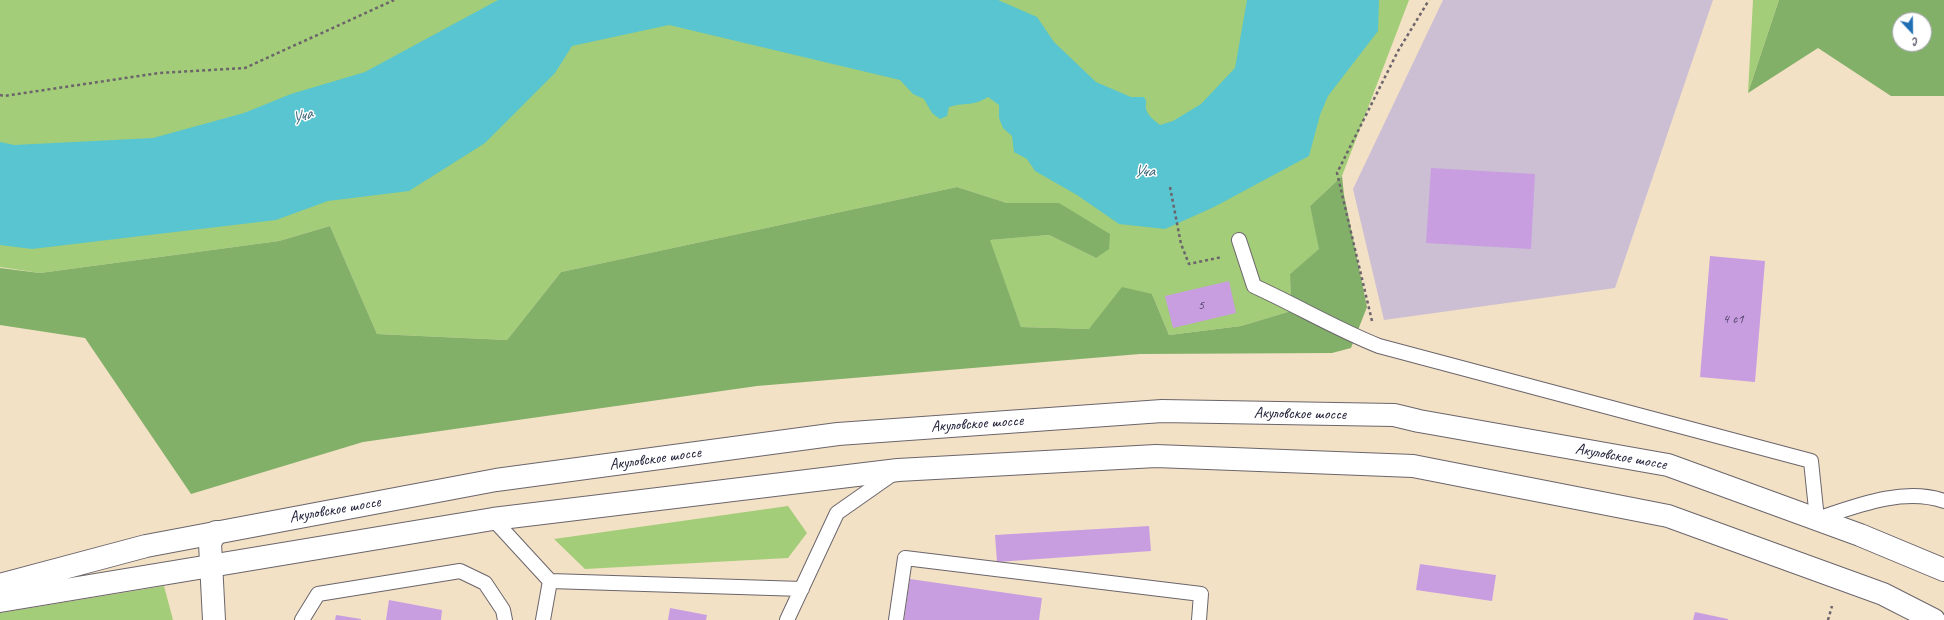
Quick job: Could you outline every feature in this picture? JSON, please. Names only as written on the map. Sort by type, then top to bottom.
[{"type":"main road","name":"Акуловское шоссе","points":[[0,585],[146,546],[496,480],[838,434],[1162,411],[1394,415],[1419,422],[1668,465],[1817,519],[1944,570]]},
{"type":"main road","points":[[0,601],[494,519],[898,470],[1156,456],[1413,466],[1668,516],[1883,594],[1934,620]]},
{"type":"main road","points":[[214,620],[210,543],[216,532]]},
{"type":"lane","points":[[1239,240],[1254,286],[1298,306],[1349,334],[1379,346],[1811,461],[1817,519],[1877,500],[1930,496],[1944,501]]},
{"type":"lane","points":[[787,620],[837,513],[898,470]]},
{"type":"lane","points":[[494,519],[550,582],[802,589]]},
{"type":"lane","points":[[896,620],[905,558],[1201,594],[1199,620]]},
{"type":"lane","points":[[302,620],[318,594],[460,570],[484,582],[503,610],[505,620]]},
{"type":"lane","points":[[543,620],[550,582]]},
{"type":"path","points":[[0,95],[4,96],[159,73],[245,68],[394,0]]},
{"type":"path","points":[[1379,346],[1337,173],[1398,51],[1429,0]]},
{"type":"path","points":[[1170,187],[1181,244],[1189,264],[1216,257],[1244,254]]},
{"type":"path","points":[[1828,620],[1832,606]]},
{"type":"shaded area","points":[[1443,0],[1713,0],[1615,288],[1384,320],[1353,189]]},
{"type":"green space","points":[[0,0],[1409,0],[1342,176],[1310,206],[1320,249],[1290,274],[1291,311],[1241,326],[1169,335],[1152,294],[1089,329],[1021,327],[989,240],[1049,235],[1096,258],[1059,203],[1007,203],[957,187],[561,272],[507,340],[377,334],[330,226],[279,241],[40,273],[0,267]]},
{"type":"green space","points":[[1753,0],[1779,0],[1748,93]]},
{"type":"green space","points":[[1779,0],[1944,0],[1944,96],[1891,96],[1818,48],[1748,93]]},
{"type":"green space","points":[[1342,176],[1344,195],[1367,307],[1351,348],[1332,353],[1140,354],[757,386],[363,442],[191,494],[85,338],[0,325],[0,268],[40,273],[279,241],[330,226],[377,334],[507,340],[561,272],[957,187],[1007,203],[1059,203],[1110,234],[1109,249],[1096,258],[1049,235],[990,240],[1021,327],[1089,329],[1122,287],[1152,294],[1169,335],[1241,326],[1291,311],[1290,274],[1319,249],[1310,206]]},
{"type":"green space","points":[[788,506],[807,533],[788,558],[585,569],[554,539]]},
{"type":"green space","points":[[164,586],[173,620],[0,620],[0,613]]},
{"type":"water","name":"Уча","points":[[498,0],[998,0],[1037,17],[1054,42],[1096,82],[1131,97],[1144,97],[1148,114],[1160,125],[1173,121],[1201,104],[1235,68],[1247,0],[1379,0],[1378,31],[1328,96],[1320,115],[1309,156],[1214,207],[1165,229],[1119,224],[1077,195],[1035,171],[1027,159],[1014,152],[1012,136],[1003,128],[999,118],[999,105],[988,97],[977,102],[949,107],[947,116],[940,119],[932,113],[924,99],[913,94],[900,80],[669,25],[572,46],[555,73],[485,143],[409,191],[328,201],[276,220],[32,249],[0,245],[0,142],[14,145],[153,138],[244,113],[291,94],[365,72]]},
{"type":"building","points":[[1431,168],[1535,174],[1531,249],[1426,243]]},
{"type":"building","points":[[1710,256],[1765,261],[1755,382],[1700,377]]},
{"type":"building","points":[[1229,281],[1236,313],[1173,328],[1165,296]]},
{"type":"building","points":[[1149,526],[1151,551],[997,562],[995,535]]},
{"type":"building","points":[[1420,564],[1496,575],[1492,601],[1416,590]]},
{"type":"building","points":[[910,579],[1042,598],[1039,620],[904,620]]},
{"type":"building","points":[[389,600],[442,610],[441,620],[386,620]]},
{"type":"building","points":[[670,608],[707,615],[706,620],[668,620]]},
{"type":"building","points":[[1695,612],[1728,619],[1728,620],[1693,620]]},
{"type":"building","points":[[336,615],[361,619],[361,620],[335,620]]}]
